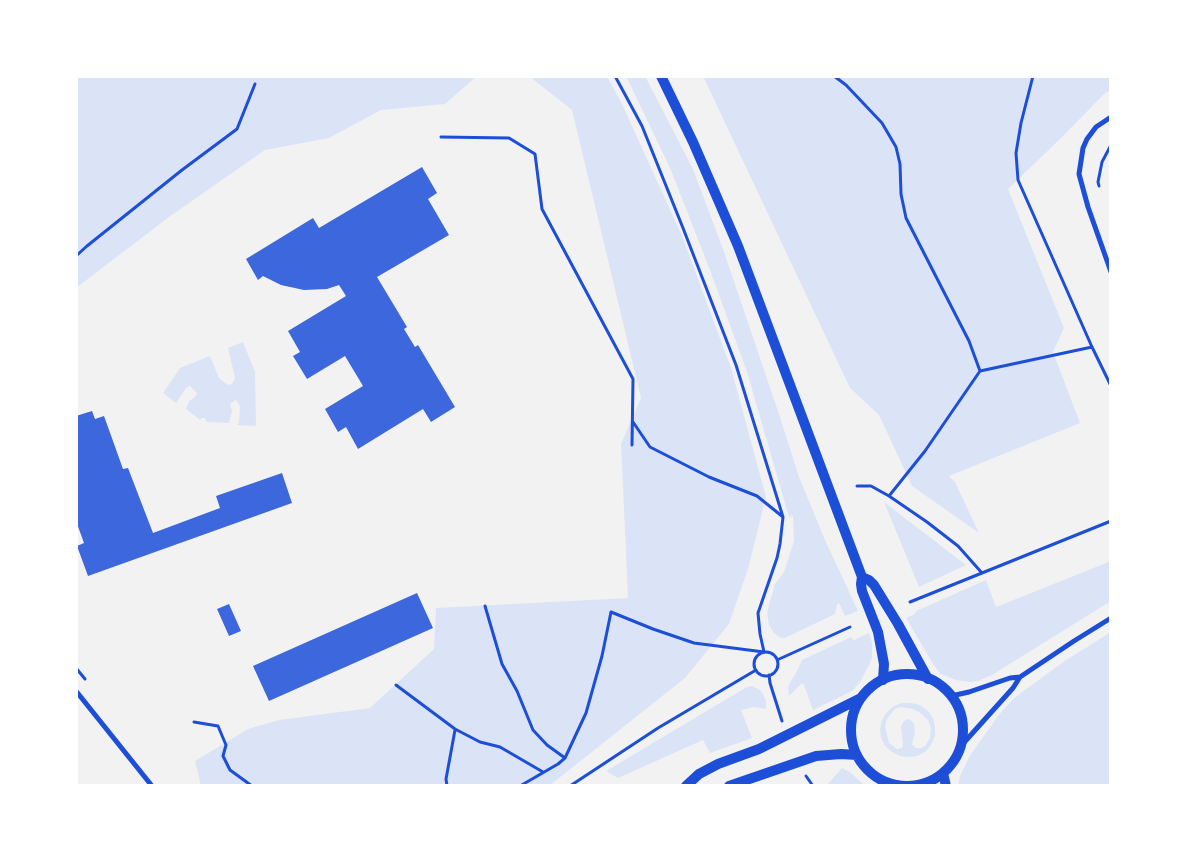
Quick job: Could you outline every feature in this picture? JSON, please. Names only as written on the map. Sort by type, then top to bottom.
[{"type":"main road","points":[[661,76],[693,142],[738,246],[862,577],[862,591],[878,632],[884,664],[883,680]]},
{"type":"main road","points":[[862,577],[874,585],[928,679]]},
{"type":"main road","points":[[905,675],[928,679],[937,683],[951,696],[958,708],[962,720],[960,747],[954,761],[943,773],[930,781],[915,786],[886,784],[864,766],[857,755],[851,732],[855,709],[867,691],[883,680],[905,675]]},
{"type":"main road","points":[[686,786],[700,774],[718,764],[759,749],[861,698]]},
{"type":"main road","points":[[729,786],[816,756],[857,755]]},
{"type":"main road","points":[[943,773],[946,786]]},
{"type":"street","points":[[1111,117],[1096,127],[1087,139],[1083,148],[1079,174],[1088,207],[1111,272]]},
{"type":"street","points":[[960,747],[1013,688],[1020,677],[1111,618]]},
{"type":"street","points":[[951,696],[1010,678],[1020,677]]},
{"type":"street","points":[[76,691],[152,786]]},
{"type":"path","points":[[615,76],[642,126],[736,365],[783,518],[777,558],[758,613],[764,652]]},
{"type":"path","points":[[834,76],[882,122],[896,146],[900,164],[900,194],[906,218],[969,341],[980,371]]},
{"type":"path","points":[[1033,76],[1021,123],[1016,153],[1018,180],[1111,386]]},
{"type":"path","points":[[76,256],[174,176],[237,129],[255,84]]},
{"type":"path","points":[[440,137],[509,138],[535,154],[542,209],[633,379],[632,445]]},
{"type":"path","points":[[1100,190],[1098,182],[1102,162],[1111,145]]},
{"type":"path","points":[[889,496],[925,451],[980,371],[1092,347]]},
{"type":"path","points":[[632,421],[650,448],[709,477],[757,496],[783,518]]},
{"type":"path","points":[[858,486],[871,486],[927,522],[958,546],[982,573]]},
{"type":"path","points":[[910,602],[1111,521]]},
{"type":"path","points":[[485,606],[502,664],[517,691],[532,730],[547,745],[565,758]]},
{"type":"path","points":[[520,786],[565,758],[586,713],[612,612],[694,643],[764,652],[772,654],[777,664],[775,671],[768,675],[761,675],[756,670],[754,662],[764,652]]},
{"type":"path","points":[[776,660],[850,627]]},
{"type":"path","points":[[570,786],[658,728],[756,670]]},
{"type":"path","points":[[768,675],[782,724]]},
{"type":"path","points":[[396,685],[455,729],[480,742],[500,748],[544,772]]},
{"type":"path","points":[[194,722],[218,726],[226,745],[223,756],[230,770],[252,786]]},
{"type":"path","points":[[447,786],[446,779],[455,729]]},
{"type":"shaded area","points":[[76,76],[477,76],[445,104],[381,110],[329,138],[265,150],[169,217],[76,288]]},
{"type":"shaded area","points":[[529,76],[607,76],[622,104],[682,236],[731,368],[766,497],[748,569],[729,624],[685,678],[549,786],[201,786],[195,761],[248,729],[279,720],[370,708],[434,649],[436,608],[628,598],[621,444],[641,398],[572,110]]},
{"type":"shaded area","points":[[626,76],[645,76],[693,169],[723,249],[799,477],[825,540],[858,611],[845,616],[839,603],[835,614],[785,638],[781,638],[774,633],[769,625],[767,612],[775,584],[784,572],[794,541],[793,516],[789,517],[747,372],[711,273],[671,170]]},
{"type":"shaded area","points":[[703,76],[1111,76],[1111,90],[1105,93],[1008,189],[1064,328],[1053,352],[1080,423],[949,476],[955,482],[979,533],[912,486],[879,415],[850,388]]},
{"type":"shaded area","points":[[243,342],[255,372],[256,426],[237,425],[239,423],[240,406],[236,400],[230,404],[232,411],[229,423],[207,422],[205,418],[200,420],[186,409],[189,401],[197,393],[190,386],[186,388],[176,403],[163,393],[180,368],[210,356],[219,378],[228,385],[232,384],[235,378],[228,348]]},
{"type":"shaded area","points":[[884,502],[966,565],[919,587]]},
{"type":"shaded area","points":[[1111,561],[1111,601],[992,675],[978,681],[956,680],[941,674],[906,618],[915,614],[916,611],[986,580],[996,607]]},
{"type":"shaded area","points":[[1111,632],[1111,786],[958,786],[960,776],[969,757],[998,716],[1014,698],[1066,660]]},
{"type":"shaded area","points":[[869,633],[872,643],[872,658],[860,682],[852,691],[813,710],[802,683],[789,696],[788,688],[790,682],[802,660],[851,637],[854,641]]},
{"type":"shaded area","points":[[752,686],[763,694],[766,701],[766,709],[754,707],[741,710],[752,738],[710,753],[703,740],[618,778],[606,771],[745,688]]},
{"type":"shaded area","points":[[902,703],[920,705],[933,718],[935,736],[925,752],[917,756],[900,756],[885,746],[881,738],[882,720],[894,706]],"holes":[[[900,707],[913,709],[928,720],[931,728],[930,738],[925,746],[916,748],[912,744],[915,733],[914,724],[908,719],[901,726],[902,748],[897,749],[889,743],[885,726],[887,719],[895,709]]]},
{"type":"shaded area","points":[[842,768],[850,772],[865,786],[827,785]]},
{"type":"building","points":[[422,167],[437,193],[428,199],[449,235],[377,277],[407,327],[404,329],[415,347],[418,345],[455,407],[431,422],[423,409],[358,449],[346,427],[338,432],[325,409],[363,386],[345,356],[307,379],[293,356],[300,352],[288,331],[346,296],[339,285],[327,289],[304,290],[281,285],[263,276],[258,280],[246,259],[313,218],[319,228]]},
{"type":"building","points":[[92,411],[95,419],[104,416],[123,469],[128,468],[153,533],[220,508],[216,496],[282,473],[292,503],[88,576],[77,546],[84,543],[76,521],[76,416]]},
{"type":"building","points":[[417,593],[433,628],[269,701],[253,666]]},
{"type":"building","points":[[229,604],[241,631],[229,636],[217,609]]}]
